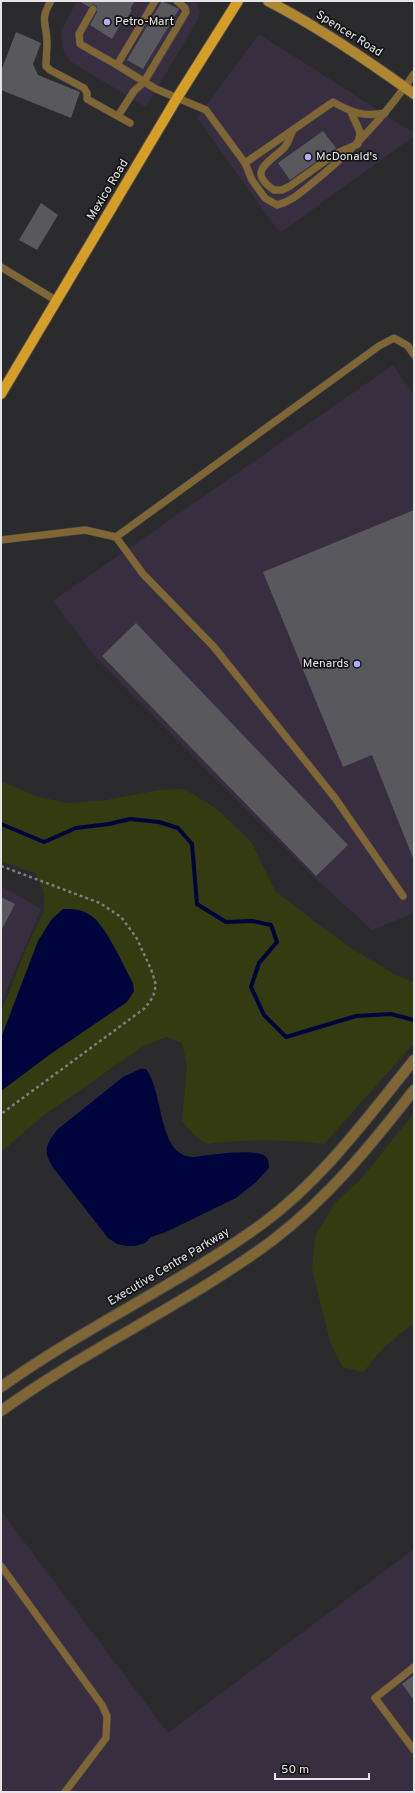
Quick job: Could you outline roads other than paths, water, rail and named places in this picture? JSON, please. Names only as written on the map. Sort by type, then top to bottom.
[{"type":"main road","name":"Mexico Road","points":[[1,394],[177,98],[238,1]]},
{"type":"main road","name":"Spencer Road","points":[[268,1],[296,16],[368,60],[414,94]]},
{"type":"street","name":"Executive Centre Parkway","points":[[1,1387],[63,1346],[200,1266],[263,1223],[293,1198],[330,1161],[414,1061]]},
{"type":"street","points":[[1,1411],[54,1374],[195,1290],[273,1240],[296,1221],[339,1179],[414,1090]]},
{"type":"lane","points":[[51,1],[44,12],[47,44],[46,66],[50,70],[84,88],[87,93],[87,99],[130,122]]},
{"type":"lane","points":[[117,65],[155,1]]},
{"type":"lane","points":[[118,116],[134,91],[144,82],[186,12],[185,8],[177,1]]},
{"type":"lane","points":[[93,9],[79,34],[80,44],[156,90],[206,110],[245,163],[252,180],[265,198],[277,205],[288,202],[336,164],[358,144],[385,113],[414,74]]},
{"type":"lane","points":[[245,163],[333,102],[351,112],[370,115],[385,113]]},
{"type":"lane","points":[[351,112],[360,132],[358,144]]},
{"type":"lane","points":[[293,130],[284,148],[268,160],[262,168],[261,174],[268,186],[274,190],[282,190],[290,186],[335,154],[358,144]]},
{"type":"lane","points":[[248,170],[261,174]]},
{"type":"lane","points":[[1,267],[57,301]]},
{"type":"lane","points":[[116,537],[379,346],[394,338],[408,346],[414,355]]},
{"type":"lane","points":[[3,539],[85,530],[116,537],[143,574],[219,653],[335,798],[403,896]]},
{"type":"lane","points":[[1,1566],[102,1705],[106,1716],[106,1738],[65,1792]]},
{"type":"lane","points":[[414,1667],[375,1698],[414,1750]]},
{"type":"waterway","points":[[1,824],[44,842],[76,828],[109,824],[130,819],[159,822],[178,828],[192,844],[197,904],[226,922],[253,921],[271,925],[277,942],[259,963],[251,987],[264,1015],[286,1037],[356,1016],[391,1014],[414,1020]]},
{"type":"place","name":"Petro-Mart","points":[[107,22]]},
{"type":"place","name":"McDonald's","points":[[308,157]]},
{"type":"place","name":"Menards","points":[[357,664]]}]
